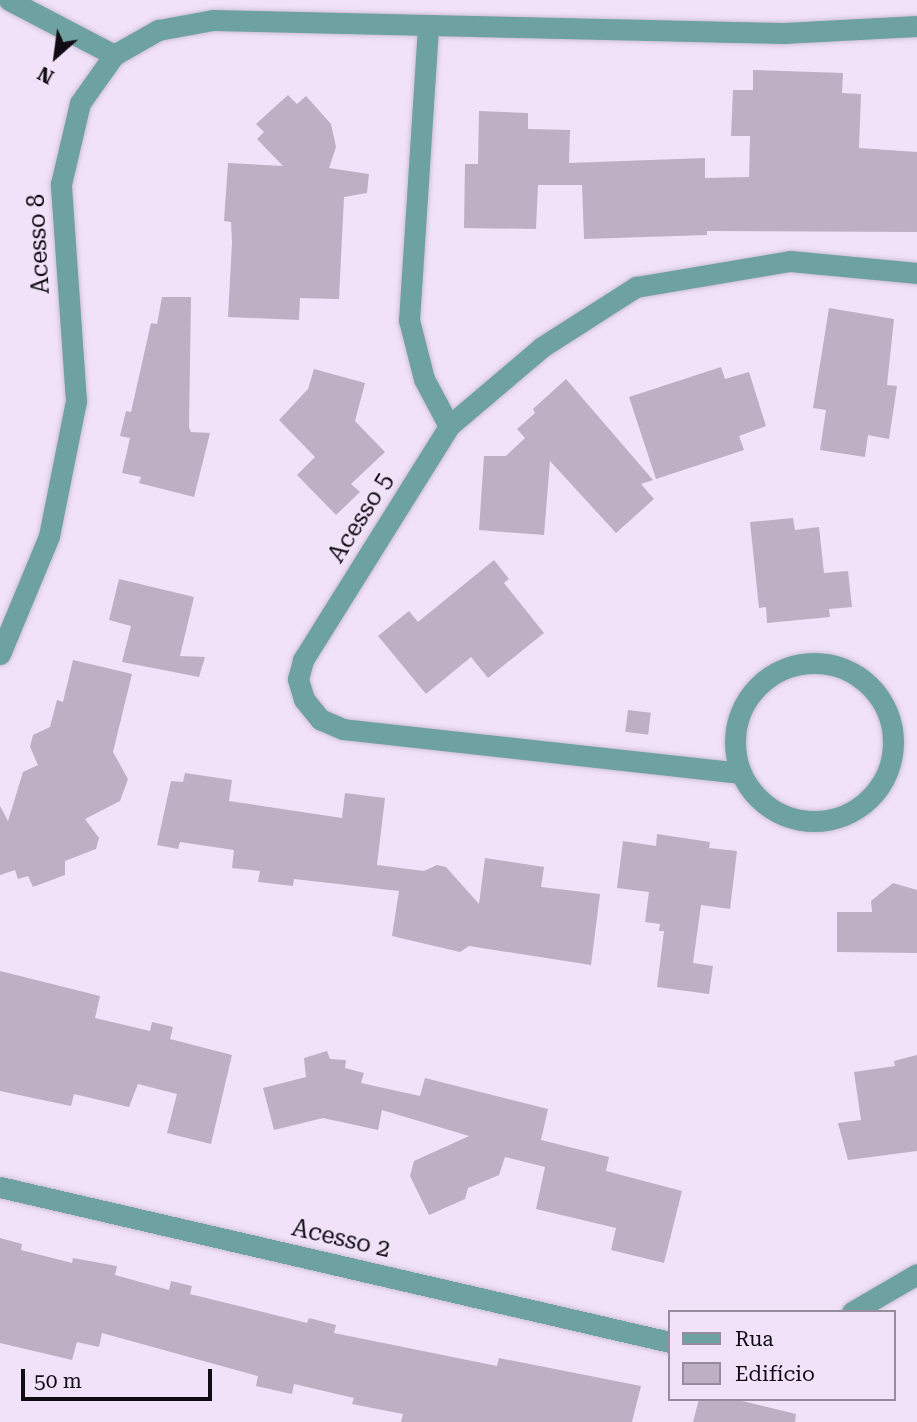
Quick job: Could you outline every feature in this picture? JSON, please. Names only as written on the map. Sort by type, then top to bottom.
[{"type":"street","points":[[9,0],[114,55]]},
{"type":"street","name":"Acesso 8","points":[[0,654],[49,536],[76,401],[61,184],[80,103],[114,55],[158,30],[213,20],[783,33],[917,26]]},
{"type":"street","points":[[428,27],[409,320],[424,379],[449,426]]},
{"type":"street","name":"Acesso 5","points":[[741,773],[343,729],[320,719],[304,699],[298,679],[303,660],[449,426],[542,347],[636,287],[790,261],[917,273]]},
{"type":"street","points":[[796,664],[837,667],[872,687],[888,710],[894,737],[892,762],[882,784],[866,803],[845,815],[821,821],[785,815],[754,794],[741,773],[734,746],[738,719],[750,694],[770,675],[796,664]]},
{"type":"street","name":"Acesso 2","points":[[0,1188],[668,1342]]},
{"type":"street","points":[[855,1310],[917,1274]]},
{"type":"building","points":[[753,70],[843,73],[842,93],[861,94],[859,148],[917,152],[917,232],[707,231],[707,235],[584,239],[582,185],[538,185],[536,229],[464,228],[465,164],[478,164],[479,111],[528,113],[528,129],[570,130],[569,163],[705,158],[705,178],[749,177],[750,136],[731,136],[733,90],[753,90]]},
{"type":"building","points":[[288,95],[297,104],[306,96],[331,124],[336,147],[329,168],[369,174],[367,193],[344,197],[339,299],[300,298],[299,320],[228,317],[232,243],[231,222],[224,221],[228,163],[283,166],[257,139],[264,132],[256,124]]},
{"type":"building","points":[[162,297],[191,297],[189,427],[191,432],[210,433],[194,497],[139,483],[141,477],[122,473],[130,438],[120,436],[126,411],[131,412],[151,323],[157,324]]},
{"type":"building","points":[[829,308],[894,319],[887,385],[897,386],[889,439],[868,435],[865,457],[820,450],[826,410],[813,408]]},
{"type":"building","points":[[721,367],[725,379],[749,372],[766,426],[739,436],[744,450],[656,479],[629,397]]},
{"type":"building","points":[[314,369],[365,383],[355,421],[385,452],[351,484],[360,492],[336,515],[297,475],[315,457],[279,420],[308,389]]},
{"type":"building","points":[[566,379],[653,480],[641,484],[654,499],[616,533],[550,461],[544,535],[479,530],[484,456],[506,456],[525,438],[517,429],[535,413],[533,409]]},
{"type":"building","points":[[793,518],[795,530],[819,527],[824,573],[848,571],[852,607],[829,609],[830,617],[767,623],[766,607],[759,608],[750,522]]},
{"type":"building","points":[[494,560],[509,579],[504,583],[544,633],[488,678],[471,657],[426,694],[378,636],[409,611],[418,622]]},
{"type":"building","points":[[119,579],[194,597],[180,656],[205,657],[199,677],[122,662],[131,626],[109,620]]},
{"type":"building","points":[[73,660],[132,674],[113,752],[128,779],[120,801],[85,819],[99,838],[96,849],[65,861],[65,875],[33,887],[28,876],[18,879],[15,870],[0,875],[0,806],[8,821],[23,772],[38,765],[30,747],[33,735],[50,727],[57,700],[63,702]]},
{"type":"building","points":[[628,710],[651,713],[648,735],[625,732]]},
{"type":"building","points":[[185,773],[232,780],[229,801],[342,818],[345,793],[385,798],[377,865],[424,871],[437,865],[446,867],[479,904],[485,858],[544,867],[541,887],[600,894],[591,965],[469,946],[460,952],[392,936],[399,891],[294,879],[293,886],[258,882],[260,871],[232,868],[234,850],[180,842],[178,849],[157,845],[171,781],[183,782]]},
{"type":"building","points":[[657,834],[710,842],[709,848],[737,851],[730,909],[701,905],[693,963],[713,966],[709,994],[657,987],[664,931],[659,931],[660,924],[645,922],[649,892],[617,888],[623,841],[656,846]]},
{"type":"building","points":[[893,883],[917,890],[917,953],[837,952],[837,912],[872,912],[871,901]]},
{"type":"building","points":[[0,971],[100,996],[95,1018],[150,1031],[152,1022],[173,1027],[170,1039],[232,1055],[211,1144],[167,1133],[177,1094],[138,1084],[129,1107],[74,1094],[71,1106],[0,1091]]},
{"type":"building","points":[[327,1051],[330,1059],[346,1060],[345,1068],[364,1073],[361,1083],[420,1096],[425,1078],[548,1109],[541,1140],[609,1157],[606,1171],[682,1191],[664,1263],[611,1250],[616,1228],[536,1209],[545,1167],[505,1157],[499,1175],[468,1188],[465,1199],[429,1215],[410,1176],[414,1161],[469,1136],[382,1110],[378,1130],[323,1118],[274,1130],[263,1088],[306,1077],[304,1058]]},
{"type":"building","points":[[917,1055],[917,1151],[848,1160],[838,1123],[861,1120],[854,1072],[895,1066],[894,1061]]},
{"type":"building","points":[[0,1238],[22,1244],[21,1250],[72,1263],[73,1258],[117,1266],[115,1275],[169,1290],[171,1281],[192,1286],[190,1294],[307,1323],[309,1318],[336,1325],[334,1333],[497,1366],[499,1358],[641,1386],[632,1422],[401,1422],[403,1414],[352,1404],[354,1398],[294,1384],[292,1394],[256,1386],[258,1376],[102,1333],[99,1347],[77,1342],[72,1360],[0,1343]]},
{"type":"building","points":[[698,1401],[742,1401],[796,1414],[795,1422],[693,1422]]}]
